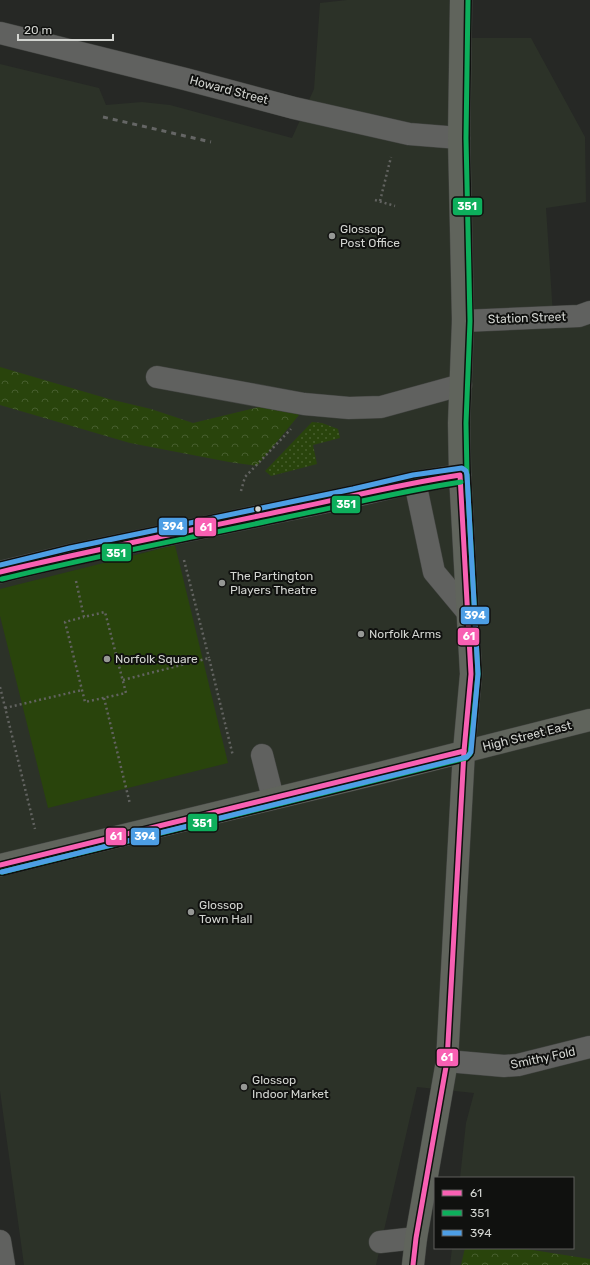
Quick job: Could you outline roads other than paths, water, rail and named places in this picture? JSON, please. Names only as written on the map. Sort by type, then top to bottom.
[{"type":"main road","points":[[413,1265],[416,1238],[447,1061],[464,751],[471,674],[460,475],[459,423],[463,321],[459,138],[461,0]]},
{"type":"main road","name":"High Street East","points":[[0,865],[311,790],[590,720]]},
{"type":"street","name":"Howard Street","points":[[0,33],[294,108],[409,134],[459,138]]},
{"type":"street","name":"Station Street","points":[[463,321],[579,316],[590,312]]},
{"type":"street","points":[[157,377],[304,404],[349,408],[381,407],[461,385]]},
{"type":"street","points":[[0,572],[70,555],[355,496],[415,482],[460,475]]},
{"type":"street","points":[[415,482],[434,572],[468,614]]},
{"type":"street","points":[[262,755],[273,798]]},
{"type":"street","name":"Smithy Fold","points":[[447,1061],[504,1066],[518,1065],[590,1047]]},
{"type":"street","points":[[380,1242],[416,1238]]},
{"type":"street","points":[[0,1241],[4,1265]]},
{"type":"railway","points":[[103,117],[211,142]]},
{"type":"place","name":"Glossop Post Office","points":[[332,236]]},
{"type":"place","name":"The Partington Players Theatre","points":[[222,583]]},
{"type":"place","name":"Norfolk Arms","points":[[361,634]]},
{"type":"place","name":"Norfolk Square","points":[[107,659]]},
{"type":"place","name":"Glossop Town Hall","points":[[191,912]]},
{"type":"place","name":"Glossop Indoor Market","points":[[244,1087]]}]
